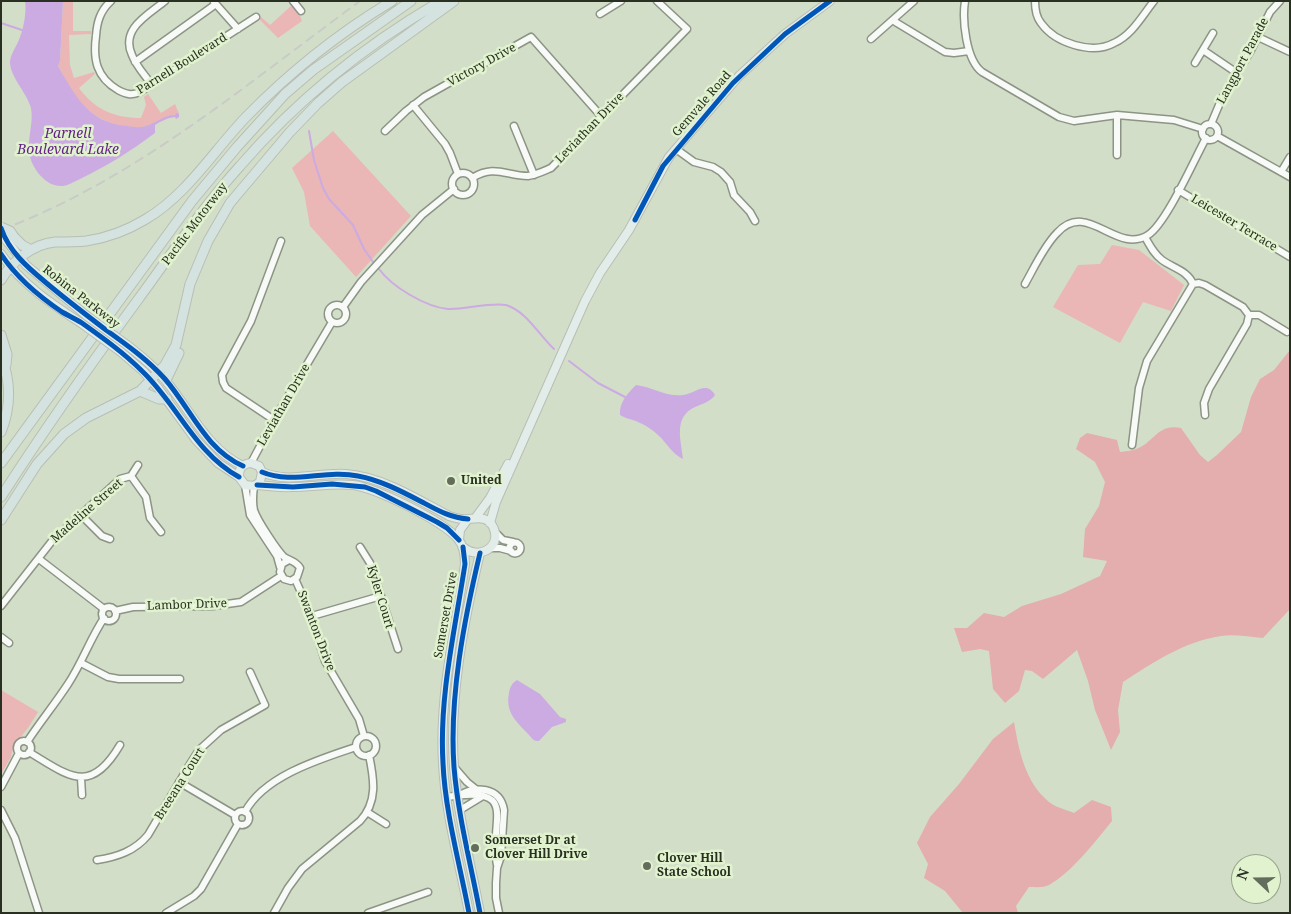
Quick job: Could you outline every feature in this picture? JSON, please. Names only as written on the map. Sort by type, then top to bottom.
[{"type":"highway","points":[[1,280],[11,267],[31,250],[49,243],[86,241],[109,236],[159,211],[182,191],[234,130],[284,80],[347,30],[392,1]]},
{"type":"highway","name":"Pacific Motorway","points":[[1,463],[111,310],[225,160],[285,94],[313,70],[411,1]]},
{"type":"highway","name":"Pacific Motorway","points":[[1,497],[87,369],[207,206],[239,166],[317,88],[406,22],[440,1]]},
{"type":"highway","points":[[1,520],[37,464],[64,434],[86,418],[140,391],[159,373],[176,345],[193,273],[216,225],[242,188],[290,132],[342,82],[454,1]]},
{"type":"highway","points":[[1,228],[10,231],[10,238],[31,250]]},
{"type":"highway","points":[[166,380],[186,332],[183,319]]},
{"type":"highway","points":[[1,334],[7,354],[6,368],[9,391],[9,402],[1,432]]},
{"type":"highway","points":[[1,356],[6,368]]},
{"type":"highway","points":[[140,391],[159,400],[166,399]]},
{"type":"main road","name":"Gemvale Road","points":[[490,523],[493,511],[525,436],[594,284],[629,230],[663,166],[739,76],[785,34],[830,1]]},
{"type":"main road","name":"Robina Parkway","points":[[10,238],[20,259],[49,286],[159,373]]},
{"type":"main road","name":"Robina Parkway","points":[[1,254],[28,284],[56,307],[121,352],[151,380]]},
{"type":"main road","points":[[159,373],[212,444],[234,461],[258,466],[262,472],[262,479],[255,486]]},
{"type":"main road","points":[[151,380],[205,451],[218,463],[239,477],[245,485],[293,487],[332,484],[365,487],[447,528],[471,552],[480,553],[490,548],[495,538],[495,532],[486,520],[449,516],[389,486],[356,475],[330,474],[278,477],[262,472]]},
{"type":"main road","name":"Gemvale Road","points":[[472,518],[490,498],[525,436]]},
{"type":"main road","points":[[239,477],[239,471],[247,464]]},
{"type":"main road","name":"Somerset Drive","points":[[469,913],[447,798],[442,750],[444,697],[465,564],[460,530],[472,518]]},
{"type":"main road","name":"Somerset Drive","points":[[480,553],[455,697],[454,767],[460,810],[480,913]]},
{"type":"street","name":"Parnell Boulevard","points":[[111,1],[101,12],[97,25],[94,52],[99,72],[107,82],[129,95],[140,92],[256,17]]},
{"type":"street","points":[[151,84],[135,62],[130,48],[132,30],[137,23],[166,1]]},
{"type":"street","points":[[293,1],[301,11]]},
{"type":"street","points":[[600,14],[621,1]]},
{"type":"street","name":"Leviathan Drive","points":[[343,306],[361,282],[422,215],[454,190],[462,194],[470,192],[474,184],[472,178],[479,174],[493,171],[527,176],[552,168],[687,29],[657,1]]},
{"type":"street","points":[[871,39],[914,1]]},
{"type":"street","points":[[965,1],[964,15],[973,61],[982,72],[1059,117],[1074,121],[1117,115],[1174,120],[1203,129]]},
{"type":"street","points":[[1035,1],[1037,16],[1044,28],[1068,43],[1091,48],[1110,46],[1124,38],[1154,1]]},
{"type":"street","name":"Langport Parade","points":[[1211,124],[1222,98],[1270,12],[1280,1]]},
{"type":"street","points":[[135,62],[215,2],[238,29]]},
{"type":"street","points":[[893,20],[942,51],[951,53],[970,51]]},
{"type":"street","points":[[1195,63],[1213,33]]},
{"type":"street","points":[[1258,36],[1290,52]]},
{"type":"street","name":"Victory Drive","points":[[413,105],[532,37],[601,116]]},
{"type":"street","points":[[1202,50],[1237,73]]},
{"type":"street","points":[[385,131],[413,105],[445,144],[458,174]]},
{"type":"street","points":[[1117,115],[1117,155]]},
{"type":"street","points":[[1211,124],[1217,128],[1217,136],[1212,139],[1206,138],[1202,134],[1203,129],[1206,125],[1211,124]]},
{"type":"street","points":[[514,126],[534,174]]},
{"type":"street","points":[[1217,136],[1290,177]]},
{"type":"street","points":[[1025,284],[1057,232],[1071,223],[1090,223],[1125,239],[1135,240],[1145,237],[1155,230],[1206,138]]},
{"type":"street","points":[[676,149],[694,162],[713,167],[722,172],[730,182],[734,195],[750,212],[755,221]]},
{"type":"street","points":[[1281,172],[1290,157]]},
{"type":"street","points":[[454,190],[452,181],[458,174],[466,173],[472,178]]},
{"type":"street","name":"Leicester Terrace","points":[[1178,190],[1290,256]]},
{"type":"street","points":[[1145,237],[1158,257],[1188,276],[1193,284]]},
{"type":"street","points":[[274,420],[226,388],[222,375],[251,321],[281,242]]},
{"type":"street","points":[[1132,445],[1139,388],[1145,366],[1193,284],[1199,283],[1244,307],[1249,315],[1247,324],[1208,389],[1204,403],[1205,415]]},
{"type":"street","name":"Leviathan Drive","points":[[332,322],[327,314],[329,308],[335,304],[343,306]]},
{"type":"street","name":"Leviathan Drive","points":[[332,322],[340,323],[344,319],[346,313],[343,306]]},
{"type":"street","points":[[1249,315],[1259,316],[1287,332]]},
{"type":"street","name":"Leviathan Drive","points":[[247,464],[332,322]]},
{"type":"street","name":"Madeline Street","points":[[1,606],[52,541],[120,479],[131,476],[138,465]]},
{"type":"street","points":[[131,476],[146,497],[150,518],[161,532]]},
{"type":"street","points":[[245,485],[250,515],[277,556],[281,576],[287,580],[295,580],[299,575],[300,568],[296,562],[282,555],[256,515],[253,506],[255,486]]},
{"type":"street","points":[[81,515],[102,536],[110,539]]},
{"type":"street","points":[[490,548],[500,548],[514,553],[520,550],[523,545],[517,542],[502,540],[495,532]]},
{"type":"street","points":[[511,551],[510,546],[513,542]]},
{"type":"street","name":"Kyler Court","points":[[360,547],[370,563],[398,649]]},
{"type":"street","points":[[39,559],[104,610]]},
{"type":"street","points":[[280,567],[289,560]]},
{"type":"street","name":"Lambor Drive","points":[[1,787],[20,753],[17,749],[18,744],[23,741],[27,742],[68,684],[104,618],[102,614],[104,610],[111,607],[115,610],[133,607],[213,606],[241,602],[281,576]]},
{"type":"street","name":"Swanton Drive","points":[[295,580],[312,616],[324,661],[359,719],[364,736],[373,738],[376,744],[374,752],[369,755],[374,791],[368,812]]},
{"type":"street","points":[[312,616],[381,596]]},
{"type":"street","name":"Lambor Drive","points":[[104,618],[108,620],[114,619],[116,615],[115,610]]},
{"type":"street","points":[[1,637],[9,643]]},
{"type":"street","points":[[81,663],[108,677],[119,679],[180,679]]},
{"type":"street","name":"Breeana Court","points":[[97,860],[116,857],[141,843],[148,835],[195,756],[210,740],[231,724],[265,705],[250,672]]},
{"type":"street","points":[[364,736],[358,740],[356,747],[360,754],[369,755]]},
{"type":"street","points":[[20,753],[25,755],[29,752],[31,748],[27,742]]},
{"type":"street","points":[[29,752],[65,774],[81,778],[90,776],[100,770],[120,745]]},
{"type":"street","points":[[245,812],[258,795],[275,782],[312,762],[356,747]]},
{"type":"street","points":[[454,767],[476,790]]},
{"type":"street","points":[[81,778],[82,795]]},
{"type":"street","points":[[179,782],[235,815]]},
{"type":"street","points":[[458,796],[464,792],[485,789],[494,793],[500,799],[503,807],[501,856],[497,868]]},
{"type":"street","points":[[447,798],[484,795],[494,803],[497,809],[495,856],[499,913]]},
{"type":"street","points":[[460,810],[484,795]]},
{"type":"street","points":[[1,810],[14,838],[39,913]]},
{"type":"street","points":[[235,815],[239,812],[245,812]]},
{"type":"street","points":[[235,815],[235,820],[238,824],[244,825],[248,818],[245,812]]},
{"type":"street","points":[[274,913],[297,874],[360,821],[368,812],[386,824]]},
{"type":"street","points":[[166,913],[194,896],[201,889],[238,824]]},
{"type":"street","points":[[368,913],[428,892]]},
{"type":"shaded area","points":[[63,1],[73,1],[73,31],[91,31],[91,34],[69,35],[70,65],[74,78],[94,72],[95,74],[79,88],[85,96],[106,111],[132,118],[141,118],[146,105],[144,97],[148,94],[161,113],[175,104],[179,114],[143,127],[124,127],[105,121],[81,104],[58,66],[60,61]]},
{"type":"shaded area","points":[[291,6],[299,13],[302,21],[278,38],[259,19],[261,17],[270,25]]},
{"type":"shaded area","points":[[333,131],[411,216],[356,277],[310,226],[304,192],[292,168]]},
{"type":"shaded area","points":[[1112,245],[1139,250],[1184,285],[1171,311],[1143,302],[1120,343],[1053,307],[1078,265],[1100,264]]},
{"type":"shaded area","points":[[1290,350],[1290,609],[1263,638],[1226,635],[1195,643],[1157,660],[1123,682],[1118,710],[1120,732],[1111,750],[1095,710],[1088,681],[1077,650],[1043,679],[1032,671],[1025,670],[1019,691],[1005,703],[993,689],[989,651],[980,649],[962,652],[954,628],[967,628],[984,613],[1004,617],[1022,606],[1061,594],[1100,576],[1107,561],[1083,557],[1085,529],[1099,506],[1105,482],[1095,462],[1076,449],[1080,438],[1087,433],[1117,440],[1120,452],[1134,450],[1142,446],[1166,428],[1181,428],[1200,455],[1208,462],[1241,432],[1251,397],[1260,379],[1274,370]]},
{"type":"shaded area","points":[[1,690],[38,712],[14,745],[11,757],[1,774]]},
{"type":"shaded area","points":[[1014,722],[1024,765],[1041,794],[1052,804],[1074,813],[1092,800],[1111,807],[1112,821],[1083,856],[1058,879],[1045,887],[1029,887],[1016,906],[1018,913],[963,913],[945,891],[924,878],[928,864],[917,843],[930,817],[959,784],[993,739]]},
{"type":"water","name":"Parnell Boulevard Lake","points":[[25,1],[63,1],[60,61],[58,66],[77,97],[93,113],[114,124],[136,127],[146,126],[176,113],[179,114],[179,117],[176,119],[175,117],[169,118],[155,125],[155,133],[90,174],[64,186],[56,186],[46,181],[38,173],[30,157],[31,108],[13,74],[10,63],[23,28]]},
{"type":"water","points":[[636,385],[677,395],[687,394],[704,388],[712,391],[715,395],[708,401],[688,411],[681,423],[680,437],[683,459],[651,429],[620,415],[623,402]]},
{"type":"water","points":[[517,680],[540,694],[560,717],[566,719],[566,722],[552,727],[539,741],[532,739],[510,712],[509,691]]},
{"type":"waterway","points":[[1,23],[22,30]]},
{"type":"waterway","points":[[309,131],[314,160],[323,188],[329,199],[353,225],[364,249],[373,262]]},
{"type":"waterway","points":[[379,269],[392,283],[410,295],[439,307],[454,309],[500,304],[513,308],[520,312],[554,349]]},
{"type":"waterway","points":[[569,361],[598,383],[625,397]]},
{"type":"railway","points":[[1,230],[50,209],[98,185],[144,157],[231,97],[360,1]]},
{"type":"cycle path","points":[[635,220],[663,166],[733,83],[785,34],[830,1]]},
{"type":"cycle path","points":[[1,228],[13,251],[25,264],[67,300],[152,365],[165,379],[208,439],[230,459],[243,466]]},
{"type":"cycle path","points":[[1,254],[21,279],[37,293],[62,312],[98,334],[135,364],[166,398],[198,442],[224,467],[239,477]]},
{"type":"cycle path","points":[[262,472],[273,476],[285,477],[334,474],[358,476],[390,486],[444,513],[468,519]]},
{"type":"cycle path","points":[[257,485],[293,487],[332,484],[365,487],[437,522],[447,528],[459,540]]},
{"type":"cycle path","points":[[463,547],[465,564],[449,663],[442,738],[444,782],[453,838],[469,913]]},
{"type":"cycle path","points":[[480,553],[468,605],[459,659],[453,741],[458,804],[480,913]]},
{"type":"place","name":"United","points":[[451,481]]},
{"type":"place","name":"Somerset Dr at Clover Hill Drive","points":[[475,848]]},
{"type":"place","name":"Clover Hill State School","points":[[647,866]]}]
